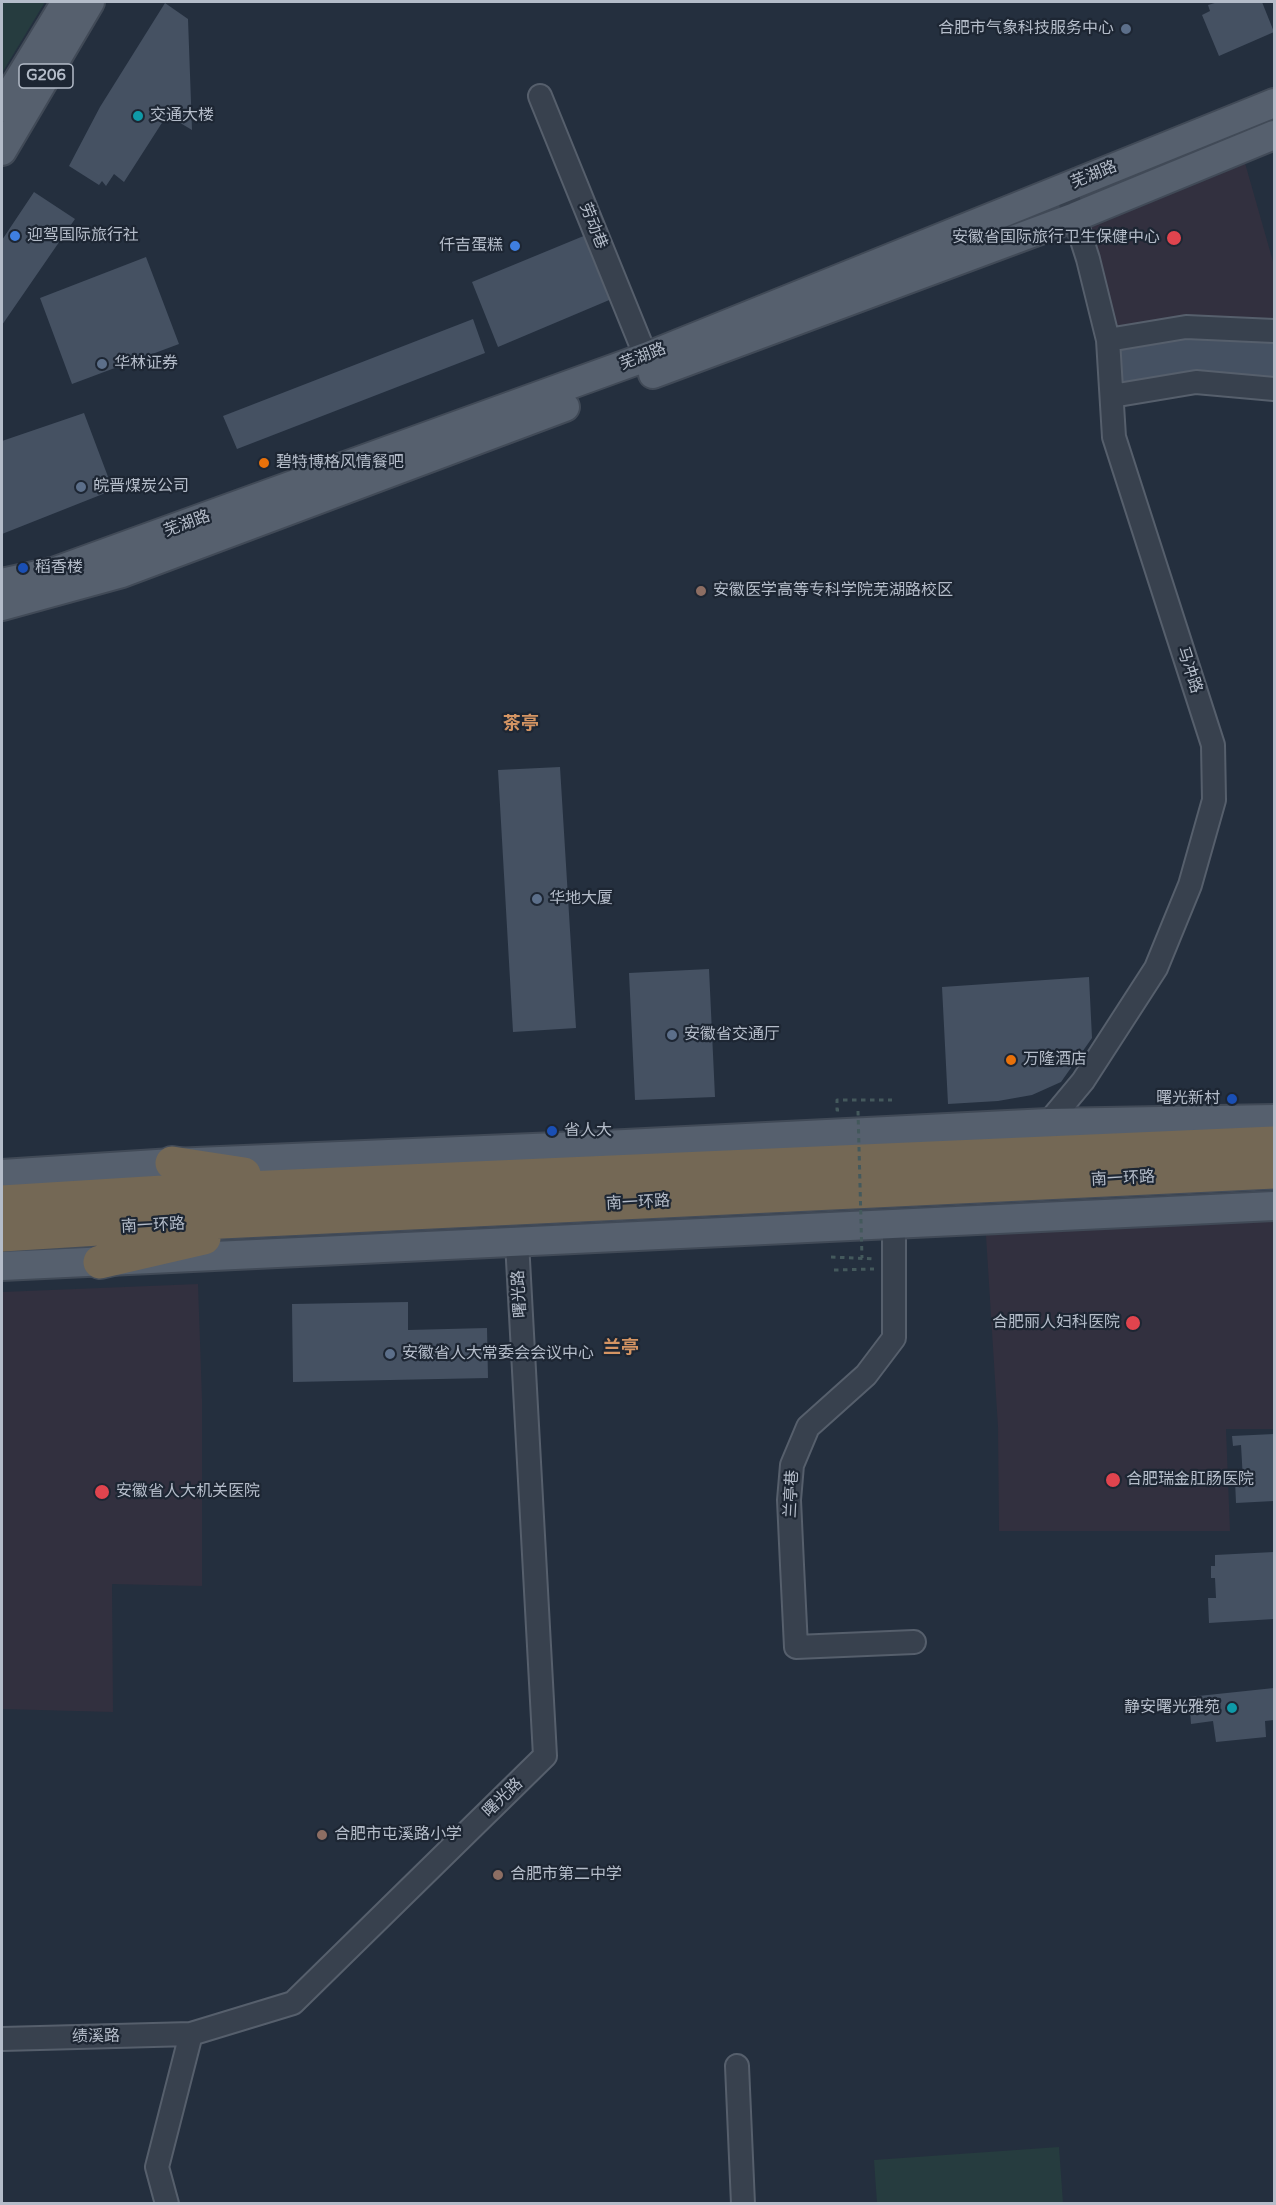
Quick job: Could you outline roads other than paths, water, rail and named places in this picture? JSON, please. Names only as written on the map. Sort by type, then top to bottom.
[{"type":"highway","name":"南一环路","points":[[2,1202],[176,1177],[317,1185],[1275,1143]]},
{"type":"highway","name":"南一环路","points":[[2,1235],[178,1224],[1275,1172]]},
{"type":"highway","points":[[100,1262],[284,1220]]},
{"type":"main road","points":[[2,106],[66,2]]},
{"type":"main road","name":"G206","points":[[2,151],[90,2]]},
{"type":"main road","name":"芜湖路","points":[[2,583],[56,572],[646,357],[1275,103]]},
{"type":"main road","name":"芜湖路","points":[[2,606],[122,573],[1075,217],[1274,136]]},
{"type":"main road","points":[[2,1174],[176,1177],[605,1145],[1048,1123],[1275,1119]]},
{"type":"main road","points":[[2,1266],[1275,1206]]},
{"type":"street","name":"劳动巷","points":[[540,96],[646,357]]},
{"type":"street","name":"马冲路","points":[[1048,1123],[1083,1081],[1156,968],[1190,885],[1214,800],[1213,745],[1114,437],[1108,340],[1065,187]]},
{"type":"street","points":[[1108,340],[1186,327],[1275,331]]},
{"type":"street","points":[[1112,396],[1196,382],[1275,389]]},
{"type":"street","name":"兰亭巷","points":[[894,1224],[894,1338],[866,1375],[808,1427],[792,1465],[789,1500],[796,1647],[914,1642]]},
{"type":"street","name":"曙光路","points":[[191,2034],[293,2003],[545,1756],[517,1242]]},
{"type":"street","points":[[167,2204],[157,2167],[191,2034]]},
{"type":"street","name":"绩溪路","points":[[2,2039],[191,2034]]},
{"type":"street","points":[[737,2066],[743,2204]]},
{"type":"place","name":"合肥市气象科技服务中心","points":[[1126,29]]},
{"type":"place","name":"交通大楼","points":[[138,116]]},
{"type":"place","name":"迎驾国际旅行社","points":[[15,236]]},
{"type":"place","name":"安徽省国际旅行卫生保健中心","points":[[1174,238]]},
{"type":"place","name":"仟吉蛋糕","points":[[515,246]]},
{"type":"place","name":"华林证券","points":[[102,364]]},
{"type":"place","name":"碧特博格风情餐吧","points":[[264,463]]},
{"type":"place","name":"皖晋煤炭公司","points":[[81,487]]},
{"type":"place","name":"稻香楼","points":[[23,568]]},
{"type":"place","name":"安徽医学高等专科学院芜湖路校区","points":[[701,591]]},
{"type":"place","name":"华地大厦","points":[[537,899]]},
{"type":"place","name":"安徽省交通厅","points":[[672,1035]]},
{"type":"place","name":"万隆酒店","points":[[1011,1060]]},
{"type":"place","name":"曙光新村","points":[[1232,1099]]},
{"type":"place","name":"省人大","points":[[552,1131]]},
{"type":"place","name":"合肥丽人妇科医院","points":[[1133,1323]]},
{"type":"place","name":"安徽省人大常委会会议中心","points":[[390,1354]]},
{"type":"place","name":"合肥瑞金肛肠医院","points":[[1113,1480]]},
{"type":"place","name":"安徽省人大机关医院","points":[[102,1492]]},
{"type":"place","name":"静安曙光雅苑","points":[[1232,1708]]},
{"type":"place","name":"合肥市屯溪路小学","points":[[322,1835]]},
{"type":"place","name":"合肥市第二中学","points":[[498,1875]]},
{"type":"district","name":"茶亭","points":[[521,724]]},
{"type":"district","name":"兰亭","points":[[621,1348]]}]
